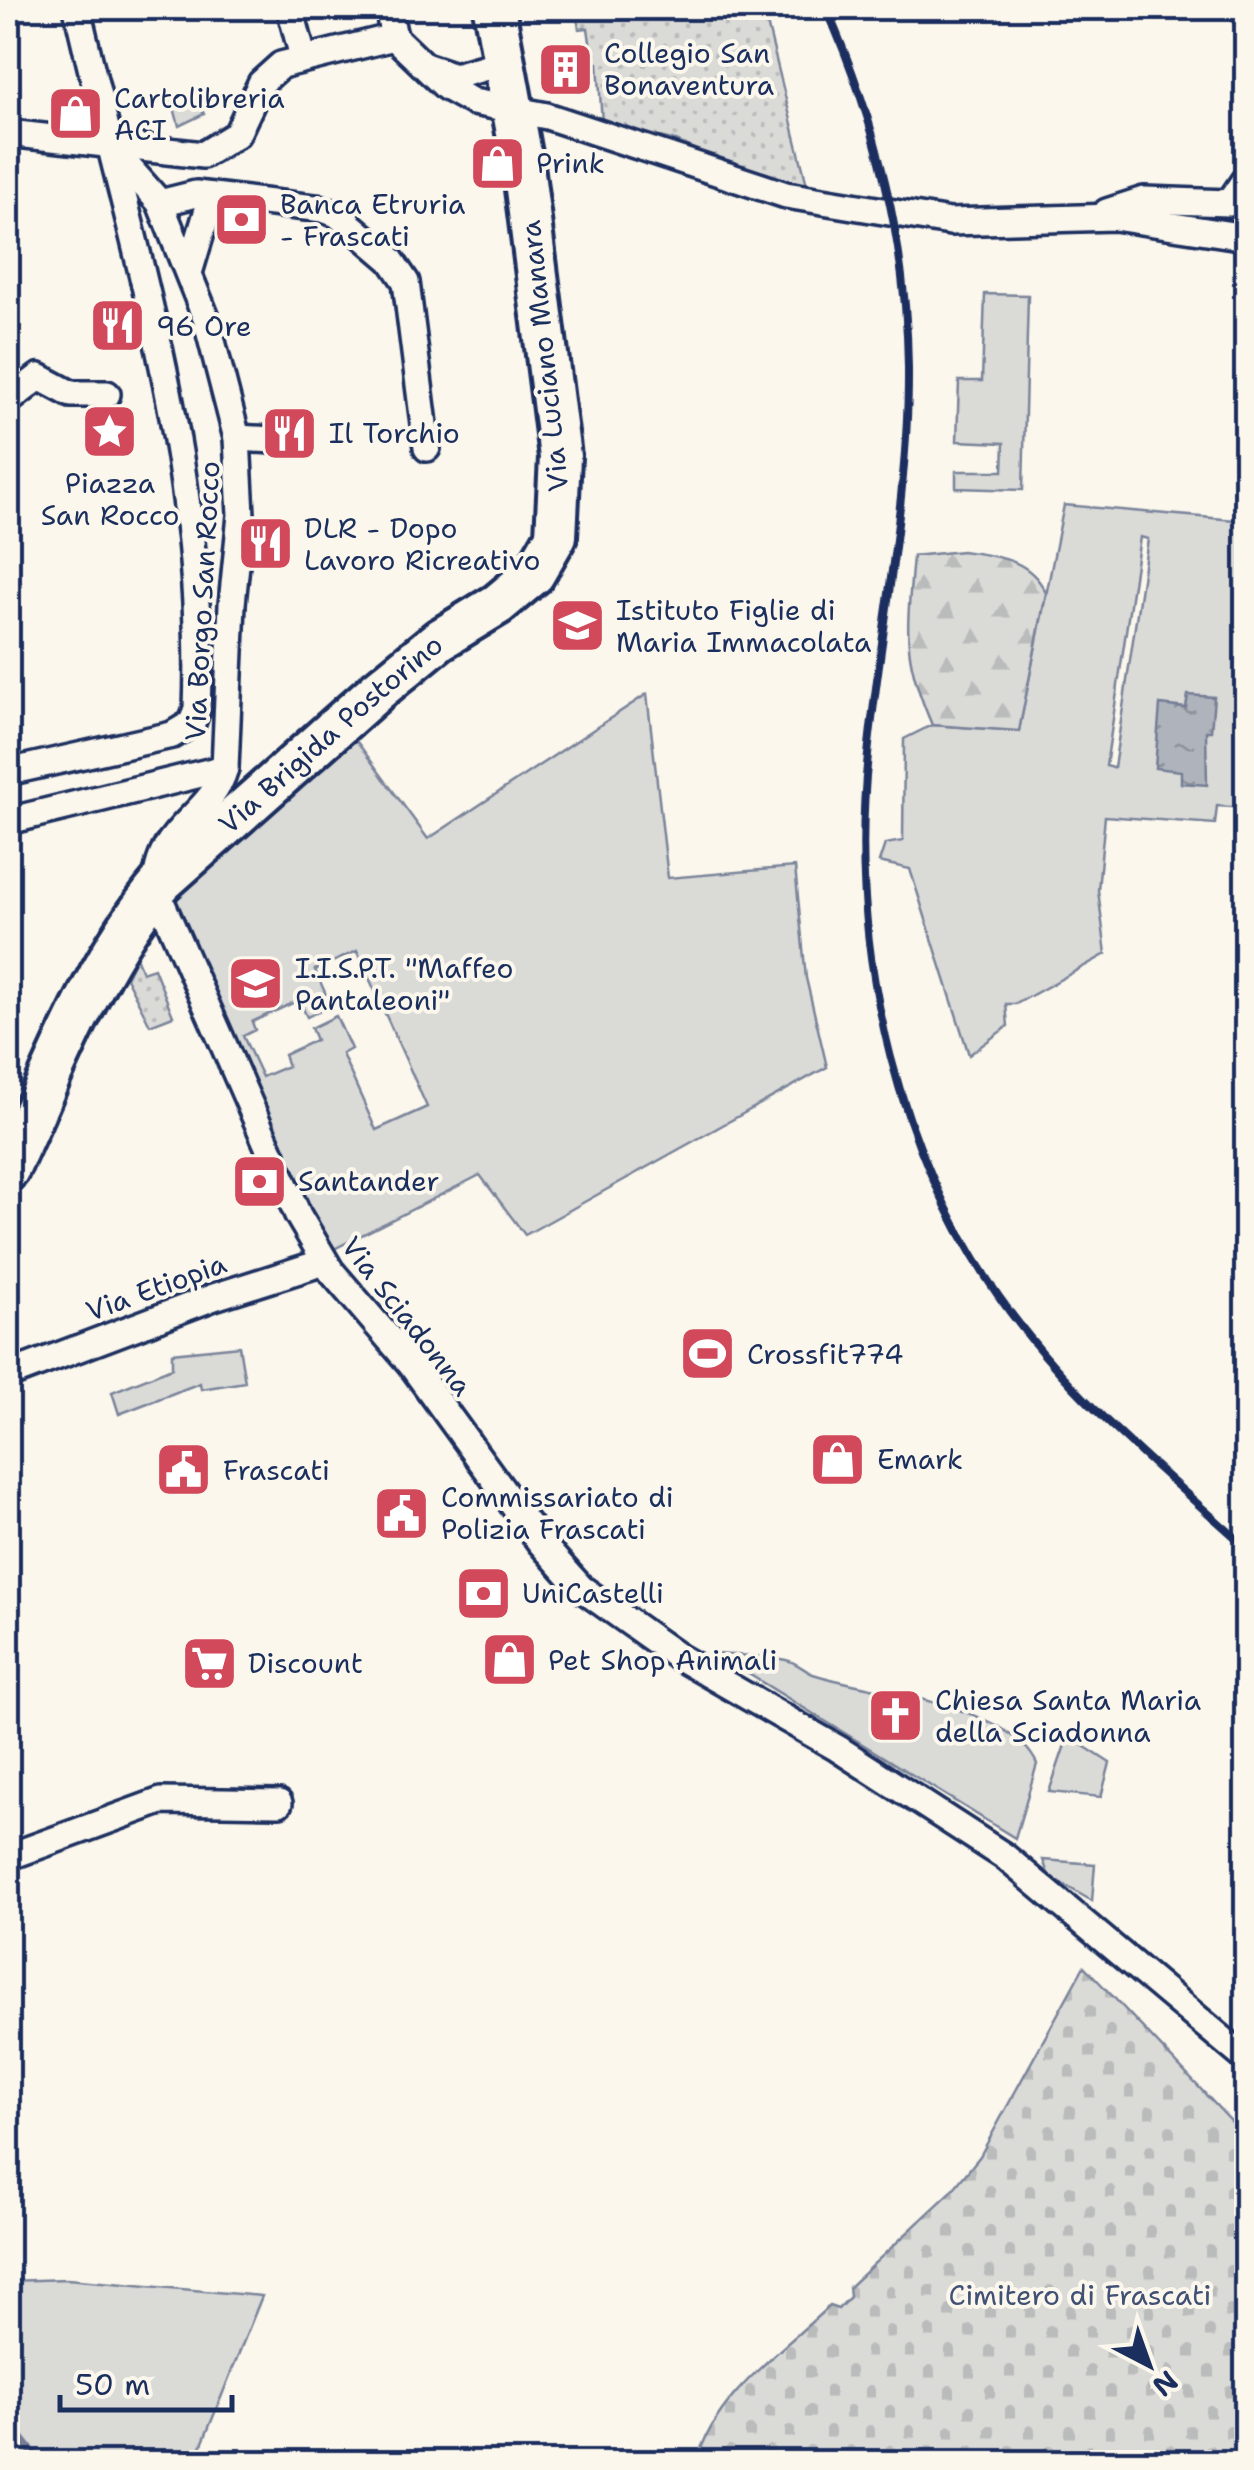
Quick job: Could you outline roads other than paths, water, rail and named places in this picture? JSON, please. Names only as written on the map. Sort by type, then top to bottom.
[{"type":"main road","name":"Via Luciano Manara","points":[[494,8],[515,109],[561,488],[553,543],[540,567],[516,590]]},
{"type":"main road","name":"Via Brigida Postorino","points":[[8,1170],[86,1008],[156,890],[378,690],[439,640],[516,590]]},
{"type":"street","points":[[8,772],[172,736],[196,716],[198,611],[190,506],[133,226],[108,144],[77,8]]},
{"type":"street","points":[[290,8],[303,57]]},
{"type":"street","points":[[388,8],[394,38],[453,92],[473,102],[515,109],[800,198],[972,223],[1101,216],[1246,237]]},
{"type":"street","points":[[1240,8],[1246,14]]},
{"type":"street","points":[[8,132],[188,156],[211,153],[241,129],[266,76],[303,57],[394,38]]},
{"type":"street","points":[[422,63],[455,76],[504,62]]},
{"type":"street","name":"Via Borgo San Rocco","points":[[108,144],[156,200],[212,335],[237,438],[242,514],[232,604],[225,768],[217,787],[163,847],[156,890]]},
{"type":"street","points":[[1101,216],[1144,200],[1229,202],[1246,178]]},
{"type":"street","points":[[124,198],[212,196],[337,214],[394,264],[408,287],[427,448]]},
{"type":"street","points":[[189,273],[212,196]]},
{"type":"street","points":[[8,401],[39,378],[72,394],[107,394]]},
{"type":"street","points":[[237,438],[291,441]]},
{"type":"street","points":[[8,821],[225,768]]},
{"type":"street","name":"Via Sciadonna","points":[[156,890],[298,1216],[324,1262],[404,1356],[540,1542],[581,1588],[677,1656],[837,1748],[1022,1869],[1246,2058]]},
{"type":"street","name":"Via Etiopia","points":[[9,1374],[214,1297],[324,1262]]},
{"type":"street","points":[[8,1857],[161,1801],[279,1802]]},
{"type":"water","points":[[1188,695],[1214,697],[1211,731],[1206,731],[1207,785],[1181,783],[1181,771],[1155,768],[1160,705],[1186,708]]},
{"type":"waterway","points":[[8,2421],[40,2462]]},
{"type":"railway","points":[[826,8],[874,138],[895,229],[906,322],[904,465],[873,707],[864,830],[866,906],[875,982],[891,1057],[913,1130],[943,1200],[980,1267],[1023,1329],[1102,1416],[1246,1547]]},
{"type":"place","name":"Collegio San Bonaventura","points":[[565,69]]},
{"type":"place","name":"Cartolibreria ACI","points":[[75,114]]},
{"type":"place","name":"Prink","points":[[497,163]]},
{"type":"place","name":"Banca Etruria - Frascati","points":[[241,220]]},
{"type":"place","name":"96 Ore","points":[[117,326]]},
{"type":"place","name":"Piazza San Rocco","points":[[110,432]]},
{"type":"place","name":"Il Torchio","points":[[290,433]]},
{"type":"place","name":"DLR - Dopo Lavoro Ricreativo","points":[[265,544]]},
{"type":"place","name":"Istituto Figlie di Maria Immacolata","points":[[577,626]]},
{"type":"place","name":"I.I.S.P.T. \"Maffeo Pantaleoni\"","points":[[256,984]]},
{"type":"place","name":"Santander","points":[[259,1181]]},
{"type":"place","name":"Crossfit774","points":[[708,1354]]},
{"type":"place","name":"Emark","points":[[838,1459]]},
{"type":"place","name":"Frascati","points":[[184,1470]]},
{"type":"place","name":"Commissariato di Polizia Frascati","points":[[402,1513]]},
{"type":"place","name":"UniCastelli","points":[[483,1593]]},
{"type":"place","name":"Pet Shop Animali","points":[[509,1660]]},
{"type":"place","name":"Discount","points":[[209,1663]]},
{"type":"place","name":"Chiesa Santa Maria della Sciadonna","points":[[896,1716]]},
{"type":"park label","name":"Cimitero di Frascati","points":[[1080,2295]]}]
